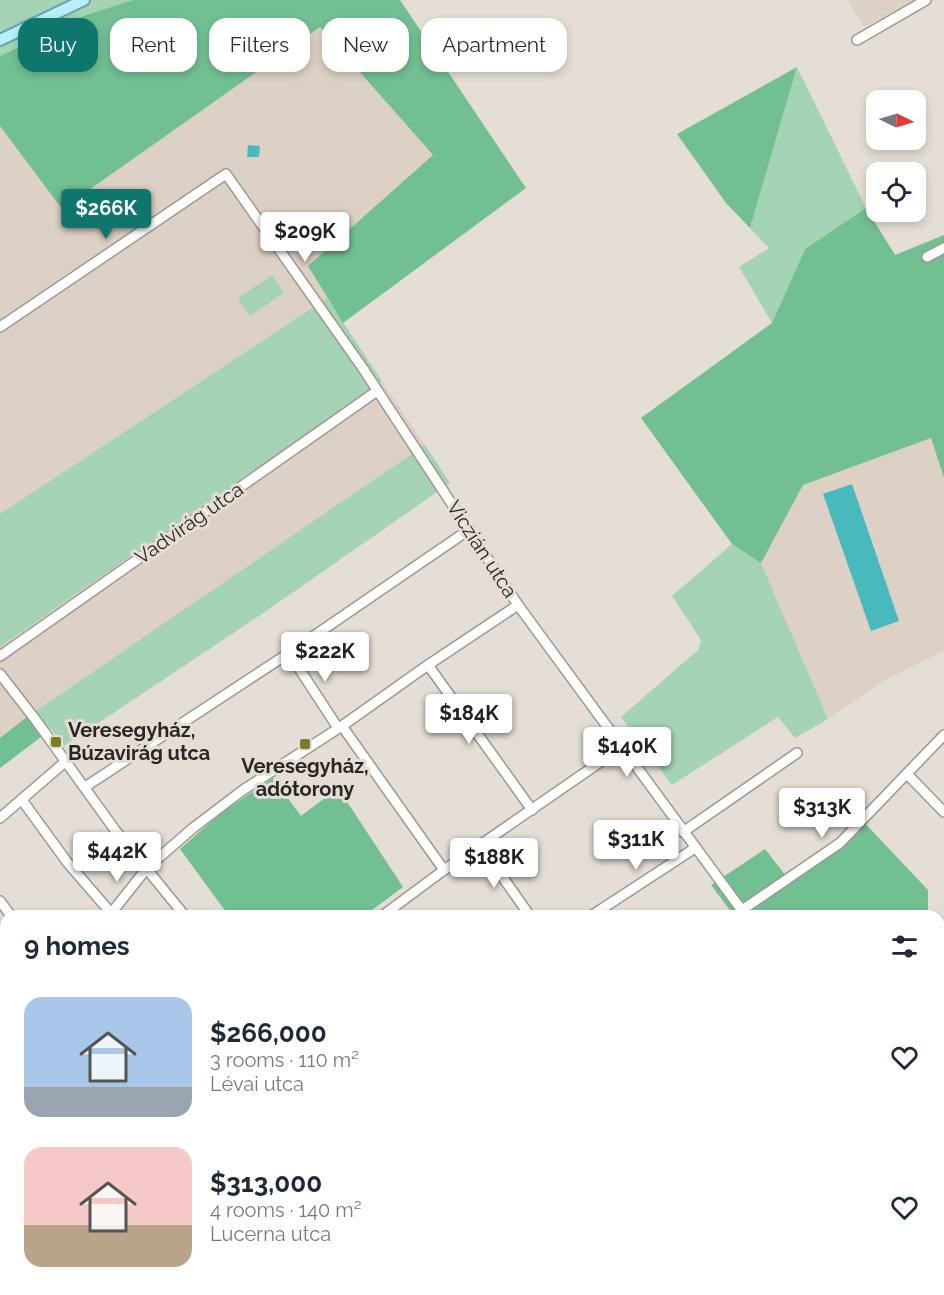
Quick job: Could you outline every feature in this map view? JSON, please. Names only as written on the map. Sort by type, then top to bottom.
[{"type":"main road","points":[[0,40],[84,0]]},
{"type":"street","points":[[857,40],[926,0]]},
{"type":"street","name":"Viczián utca","points":[[0,327],[226,174],[377,391],[518,605],[740,910]]},
{"type":"street","points":[[927,257],[944,248]]},
{"type":"street","name":"Vadvirág utca","points":[[0,656],[377,391]]},
{"type":"street","points":[[85,787],[289,653],[470,529]]},
{"type":"street","points":[[114,910],[147,868],[193,828],[243,790],[340,727],[428,664],[518,605]]},
{"type":"street","points":[[289,653],[444,870]]},
{"type":"street","points":[[428,664],[532,810]]},
{"type":"street","points":[[0,676],[35,719],[116,830],[180,910]]},
{"type":"street","points":[[751,910],[840,843],[944,735]]},
{"type":"street","points":[[389,910],[622,747]]},
{"type":"street","points":[[683,832],[797,753]]},
{"type":"street","points":[[0,818],[65,762]]},
{"type":"street","points":[[907,774],[944,812]]},
{"type":"street","points":[[22,800],[67,862],[106,910]]},
{"type":"street","points":[[480,845],[526,910]]},
{"type":"street","points":[[600,910],[695,848]]},
{"type":"shaded area","points":[[848,0],[916,0],[864,27]]},
{"type":"shaded area","points":[[320,27],[322,29],[322,72],[360,72],[433,155],[308,266],[327,298],[0,514],[0,126],[62,209],[256,72],[310,72],[310,34]]},
{"type":"shaded area","points":[[382,381],[425,445],[0,738],[0,647]]},
{"type":"shaded area","points":[[931,438],[944,478],[944,651],[885,680],[828,719],[761,563],[803,485]]},
{"type":"green space","points":[[0,0],[133,0],[80,18],[18,18],[18,47],[0,56]]},
{"type":"green space","points":[[133,0],[400,0],[421,31],[421,72],[448,72],[526,188],[343,323],[308,266],[433,155],[360,72],[409,72],[409,18],[322,18],[322,29],[320,27],[310,34],[310,18],[209,18],[209,72],[256,72],[62,209],[0,126],[0,56],[18,47],[18,72],[98,72],[98,18],[80,18]]},
{"type":"green space","points":[[797,67],[866,208],[805,249],[772,323],[739,267],[769,248],[750,228]]},
{"type":"green space","points":[[797,67],[750,228],[726,203],[677,134]]},
{"type":"green space","points":[[866,208],[866,222],[875,222],[895,255],[944,235],[944,478],[931,438],[803,485],[761,563],[732,544],[641,418],[772,323],[805,249]]},
{"type":"green space","points":[[272,275],[284,293],[250,316],[238,298]]},
{"type":"green space","points":[[327,298],[382,381],[0,647],[0,514]]},
{"type":"green space","points":[[425,445],[450,483],[262,614],[64,746],[51,729],[41,737],[27,717]]},
{"type":"green space","points":[[732,544],[761,563],[828,719],[795,738],[778,717],[672,785],[621,717],[698,650],[701,640],[672,596]]},
{"type":"green space","points":[[27,717],[41,737],[0,768],[0,738]]},
{"type":"green space","points":[[273,778],[301,816],[338,788],[403,887],[372,910],[225,910],[180,849],[221,813]]},
{"type":"green space","points":[[859,817],[928,890],[928,910],[730,910],[711,885],[765,849],[786,876],[838,839]]},
{"type":"water","points":[[248,145],[260,146],[259,157],[247,157]]},
{"type":"water","points":[[852,484],[899,621],[871,631],[823,494]]},
{"type":"place","name":"Veresegyház, Búzavirág utca","points":[[56,742]]},
{"type":"place","name":"Veresegyház, adótorony","points":[[305,744]]}]
